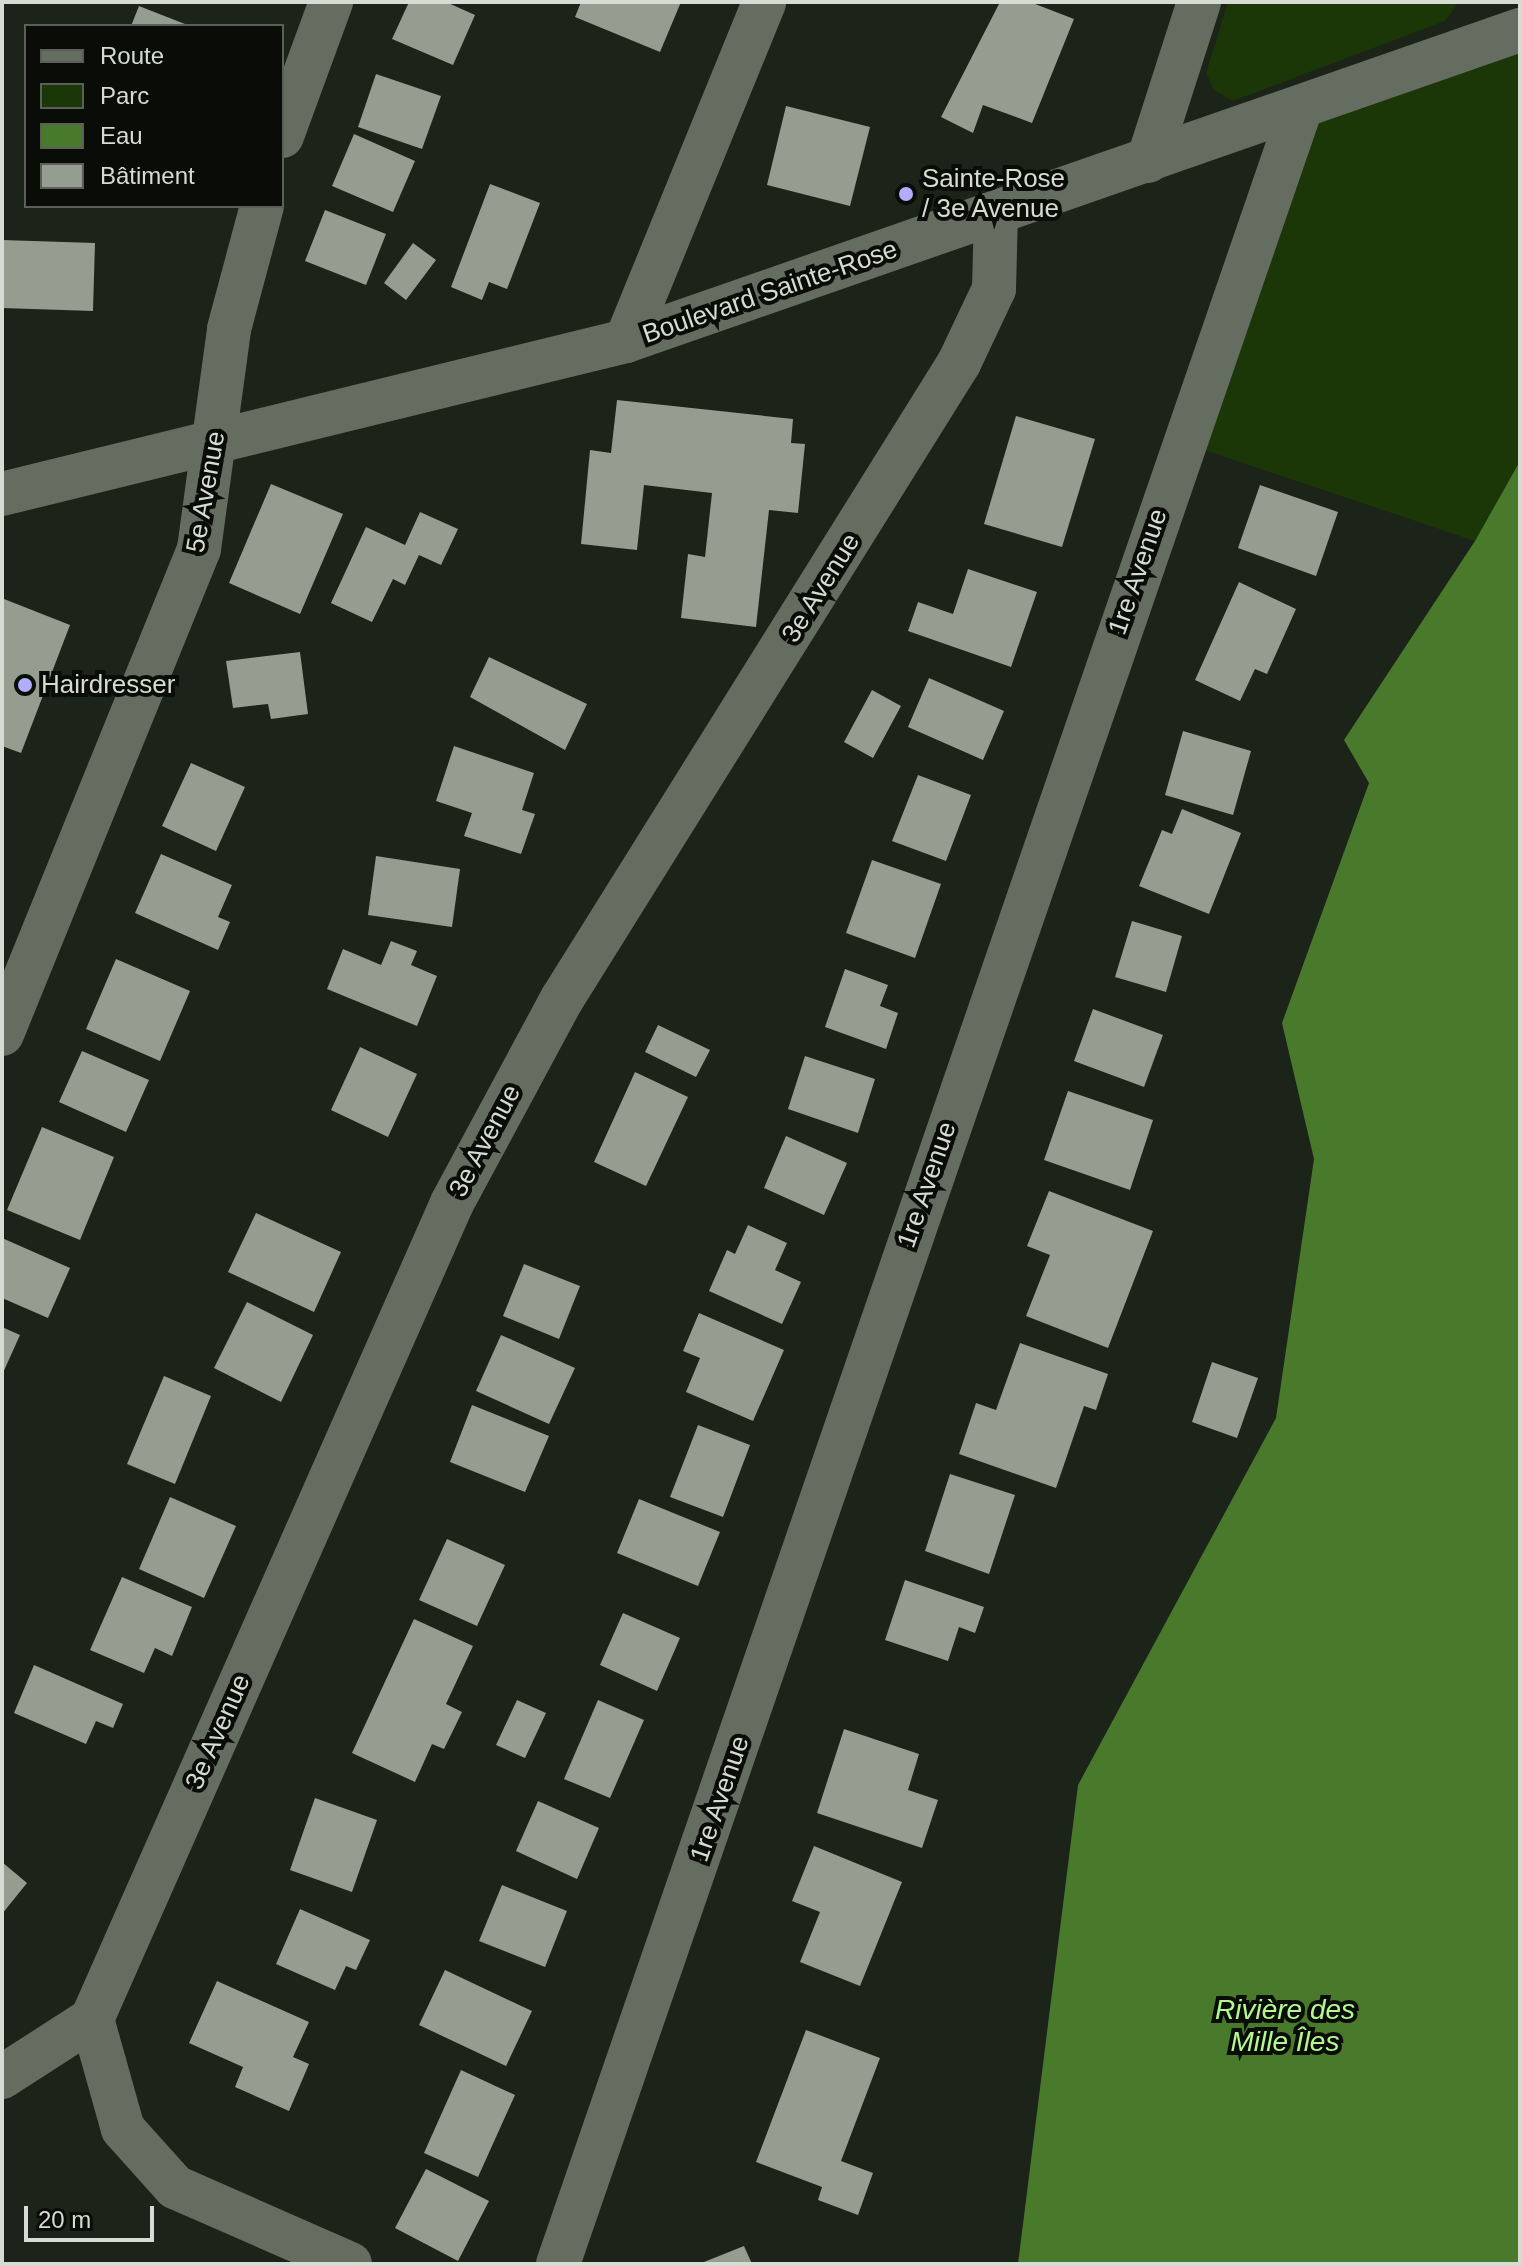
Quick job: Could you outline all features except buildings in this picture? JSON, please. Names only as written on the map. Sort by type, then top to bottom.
[{"type":"street","points":[[284,131],[331,2]]},
{"type":"street","points":[[626,341],[764,2]]},
{"type":"street","points":[[1148,161],[1199,2]]},
{"type":"street","name":"Boulevard Sainte-Rose","points":[[2,494],[217,438],[626,341],[1520,30]]},
{"type":"street","name":"1re Avenue","points":[[558,2264],[1301,107]]},
{"type":"street","name":"5e Avenue","points":[[2,1034],[199,549],[217,438],[229,329],[261,208]]},
{"type":"street","name":"3e Avenue","points":[[92,2019],[452,1203],[562,999],[959,363],[994,289],[996,214]]},
{"type":"street","points":[[2,2077],[92,2019],[123,2129],[175,2187],[350,2264]]},
{"type":"green space","points":[[1228,2],[1459,2],[1445,21],[1233,101],[1214,90],[1206,73]]},
{"type":"green space","points":[[1520,34],[1520,461],[1475,541],[1184,443],[1301,107]]},
{"type":"water","name":"Rivière des Mille Îles","points":[[1520,461],[1520,2264],[1018,2264],[1078,1785],[1276,1418],[1314,1159],[1282,1023],[1369,783],[1344,740],[1475,541]]},
{"type":"place","name":"Sainte-Rose / 3e Avenue","points":[[906,194]]},
{"type":"place","name":"Hairdresser","points":[[25,685]]}]
